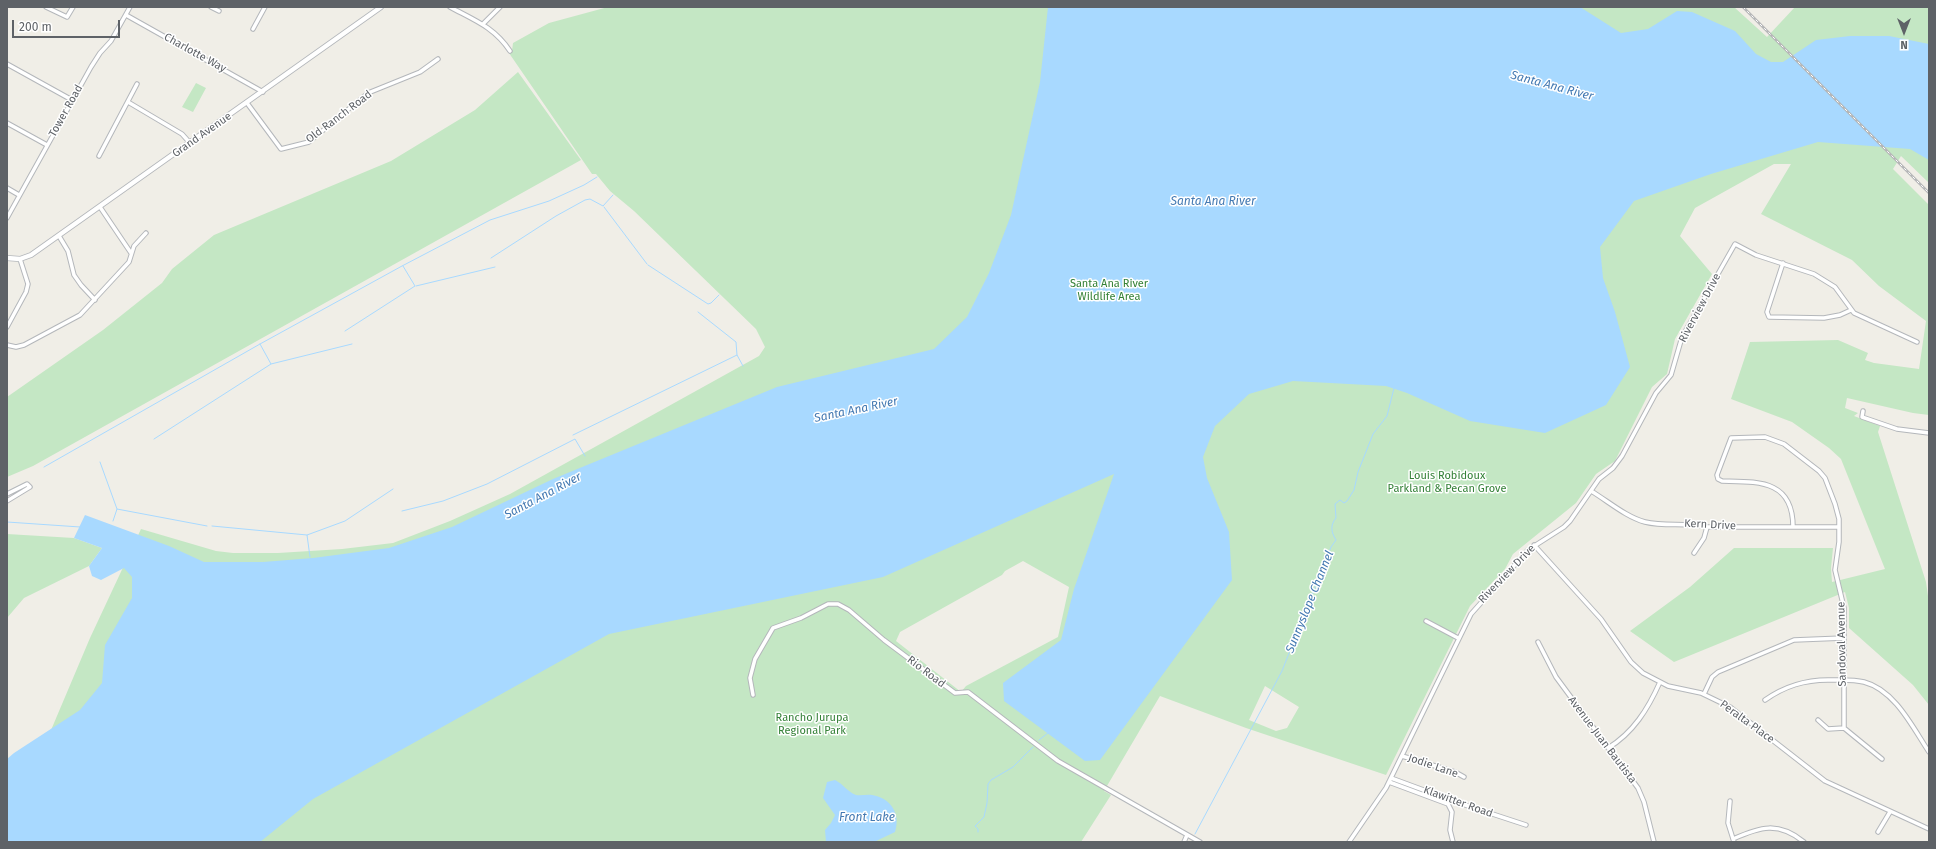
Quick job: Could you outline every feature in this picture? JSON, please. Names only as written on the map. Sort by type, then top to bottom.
[{"type":"street","points":[[46,7],[68,17],[73,7]]},
{"type":"street","name":"Tower Road","points":[[7,218],[72,100],[100,52],[111,41],[130,7]]},
{"type":"street","points":[[212,7],[218,11]]},
{"type":"street","points":[[253,29],[265,7]]},
{"type":"street","name":"Grand Avenue","points":[[20,259],[31,255],[59,236],[381,7]]},
{"type":"street","points":[[450,7],[483,24],[502,38],[510,51]]},
{"type":"street","points":[[483,24],[500,7]]},
{"type":"street","name":"Charlotte Way","points":[[126,15],[263,92]]},
{"type":"street","name":"Old Ranch Road","points":[[247,103],[281,149],[309,142],[368,93],[420,72],[438,59]]},
{"type":"street","points":[[7,64],[72,100]]},
{"type":"street","points":[[99,156],[137,84]]},
{"type":"street","points":[[128,102],[182,134],[190,143]]},
{"type":"street","points":[[7,123],[47,145]]},
{"type":"street","points":[[7,188],[19,195]]},
{"type":"street","points":[[100,207],[131,253]]},
{"type":"street","points":[[7,345],[16,347],[70,322],[80,315],[129,262],[131,253],[137,242],[146,233]]},
{"type":"street","points":[[59,236],[68,250],[74,275],[95,300]]},
{"type":"street","name":"Riverview Drive","points":[[1349,842],[1389,782],[1458,638],[1477,606],[1503,580],[1519,559],[1534,545],[1564,527],[1580,509],[1599,479],[1620,460],[1656,393],[1671,375],[1682,338],[1735,244],[1756,255],[1783,263]]},
{"type":"street","points":[[7,258],[20,259],[28,284],[26,292],[7,327]]},
{"type":"street","points":[[1851,310],[1840,315],[1824,318],[1769,317],[1767,311],[1783,263],[1814,274],[1825,280],[1840,294],[1851,310],[1859,316],[1917,342]]},
{"type":"street","points":[[1863,411],[1862,417],[1897,430],[1929,433]]},
{"type":"street","name":"Sandoval Avenue","points":[[1793,527],[1792,512],[1787,500],[1769,485],[1757,482],[1722,481],[1718,479],[1717,475],[1731,438],[1765,437],[1784,444],[1814,465],[1825,478],[1836,504],[1838,552],[1835,570],[1844,608],[1844,728]]},
{"type":"street","points":[[7,494],[27,484],[30,488],[7,501]]},
{"type":"street","name":"Kern Drive","points":[[1591,491],[1639,520],[1651,523],[1690,523],[1707,527],[1838,527]]},
{"type":"street","points":[[1694,553],[1704,538],[1707,527]]},
{"type":"street","name":"Peralta Place","points":[[1534,545],[1601,619],[1631,662],[1643,673],[1660,682],[1704,694],[1730,707],[1825,781],[1929,829]]},
{"type":"street","name":"Rio Road","points":[[753,695],[750,678],[755,659],[773,628],[801,618],[828,604],[838,604],[849,610],[884,640],[955,693],[968,692],[1058,761],[1200,842]]},
{"type":"street","points":[[1426,620],[1458,638]]},
{"type":"street","points":[[1704,694],[1712,677],[1718,672],[1779,645],[1802,639],[1844,638]]},
{"type":"street","name":"Avenue Juan Bautista","points":[[1538,642],[1556,677],[1638,788],[1646,808],[1654,842]]},
{"type":"street","points":[[1765,700],[1775,693],[1802,682],[1844,680],[1864,681],[1884,692],[1903,713],[1929,752]]},
{"type":"street","points":[[1608,748],[1619,741],[1635,725],[1646,709],[1660,682]]},
{"type":"street","points":[[1818,720],[1828,729],[1844,728],[1882,759]]},
{"type":"street","name":"Jodie Lane","points":[[1402,756],[1454,772],[1464,777]]},
{"type":"street","name":"Klawitter Road","points":[[1391,778],[1526,825]]},
{"type":"street","points":[[1389,782],[1449,805]]},
{"type":"street","points":[[1451,800],[1449,805],[1452,812],[1450,830],[1453,842]]},
{"type":"street","points":[[1730,801],[1728,823],[1734,841],[1753,830],[1778,828],[1789,832],[1804,842]]},
{"type":"street","points":[[1878,832],[1890,812]]},
{"type":"street","points":[[1184,842],[1189,836]]},
{"type":"green space","name":"Santa Ana River Wildlife Area","points":[[608,7],[1734,7],[1767,37],[1795,7],[1929,7],[1929,183],[1901,156],[1893,169],[1929,205],[1929,415],[1913,413],[1847,398],[1845,408],[1858,413],[1854,416],[1880,426],[1878,432],[1926,582],[1929,603],[1929,705],[1913,685],[1849,628],[1849,608],[1845,592],[1674,662],[1630,631],[1690,587],[1734,548],[1833,548],[1831,568],[1832,582],[1885,569],[1841,459],[1829,448],[1792,422],[1731,399],[1750,342],[1838,340],[1868,353],[1865,360],[1874,363],[1919,369],[1926,321],[1879,286],[1852,260],[1761,214],[1791,164],[1774,164],[1695,208],[1680,236],[1712,274],[1675,339],[1667,374],[1652,387],[1615,461],[1596,474],[1576,503],[1513,554],[1505,569],[1470,606],[1386,775],[1246,728],[1160,696],[1104,791],[1111,795],[1081,842],[7,842],[7,834],[90,638],[141,529],[216,551],[233,553],[278,553],[342,549],[393,543],[450,521],[510,494],[759,356],[765,347],[756,329],[634,211],[610,191],[596,174],[592,174],[509,53],[512,51],[513,43],[549,23]],"holes":[[[1023,561],[1069,587],[1058,637],[966,686],[961,692],[896,641],[900,632],[1002,575],[1005,571]],[[1265,686],[1299,707],[1287,728],[1276,731],[1249,720]]]},
{"type":"green space","points":[[518,72],[581,160],[33,466],[7,477],[7,397],[103,330],[162,283],[172,269],[214,235],[391,161],[475,110]]},
{"type":"green space","points":[[196,83],[206,88],[193,112],[182,107]]},
{"type":"green space","points":[[7,534],[74,538],[102,548],[89,566],[24,598],[7,618]]},
{"type":"water","name":"Santa Ana River","points":[[1048,7],[1580,7],[1621,33],[1648,29],[1677,11],[1692,12],[1735,31],[1756,54],[1771,62],[1783,62],[1816,40],[1850,36],[1889,36],[1929,44],[1929,160],[1910,149],[1818,142],[1711,174],[1634,201],[1600,247],[1603,278],[1615,312],[1630,367],[1606,405],[1545,433],[1470,421],[1407,393],[1386,386],[1293,381],[1249,394],[1215,426],[1203,457],[1207,478],[1229,532],[1232,580],[1100,760],[1085,761],[1004,701],[1003,683],[1061,640],[1074,589],[1114,474],[883,577],[609,634],[313,799],[260,842],[7,842],[7,759],[80,710],[102,683],[105,645],[132,598],[132,577],[124,568],[101,580],[92,576],[89,566],[102,548],[74,538],[85,515],[169,546],[204,562],[263,562],[313,558],[389,548],[452,527],[553,479],[777,387],[934,349],[967,317],[989,273],[1011,215],[1040,82]]},
{"type":"water","name":"Front Lake","points":[[835,780],[856,795],[872,795],[889,803],[893,808],[897,819],[895,832],[874,842],[826,842],[825,830],[835,815],[823,798],[827,782]]},
{"type":"waterway","points":[[44,467],[260,344],[402,266],[490,220],[549,201],[584,185],[597,177]]},
{"type":"waterway","points":[[491,258],[556,216],[585,200],[590,199],[603,206],[613,195]]},
{"type":"waterway","points":[[604,207],[647,264]]},
{"type":"waterway","points":[[648,265],[708,304],[719,295]]},
{"type":"waterway","points":[[345,331],[415,286],[403,266]]},
{"type":"waterway","points":[[416,286],[495,267]]},
{"type":"waterway","points":[[698,312],[736,342],[737,355]]},
{"type":"waterway","points":[[154,439],[271,364],[260,344]]},
{"type":"waterway","points":[[271,364],[352,344]]},
{"type":"waterway","points":[[573,435],[737,355],[743,366]]},
{"type":"waterway","name":"Sunnyslope Channel","points":[[1195,834],[1282,671],[1331,547],[1336,540],[1332,529],[1336,518],[1335,504],[1340,500],[1344,503],[1347,501],[1354,490],[1358,472],[1373,434],[1387,416],[1394,388]]},
{"type":"waterway","points":[[402,511],[443,501],[487,484],[575,439],[585,456]]},
{"type":"waterway","points":[[100,462],[117,509]]},
{"type":"waterway","points":[[310,557],[307,535],[345,521],[393,489]]},
{"type":"waterway","points":[[113,521],[117,509],[207,526]]},
{"type":"waterway","points":[[7,522],[80,527]]},
{"type":"waterway","points":[[212,526],[307,535]]},
{"type":"waterway","points":[[1039,740],[1048,733]]},
{"type":"waterway","points":[[978,832],[978,829],[975,826],[984,817],[987,803],[988,784],[991,780],[1013,767],[1033,747]]},
{"type":"railway","points":[[1743,7],[1929,193]]},
{"type":"park label","name":"Louis Robidoux Parkland & Pecan Grove","points":[[1447,482]]},
{"type":"park label","name":"Rancho Jurupa Regional Park","points":[[812,724]]}]
